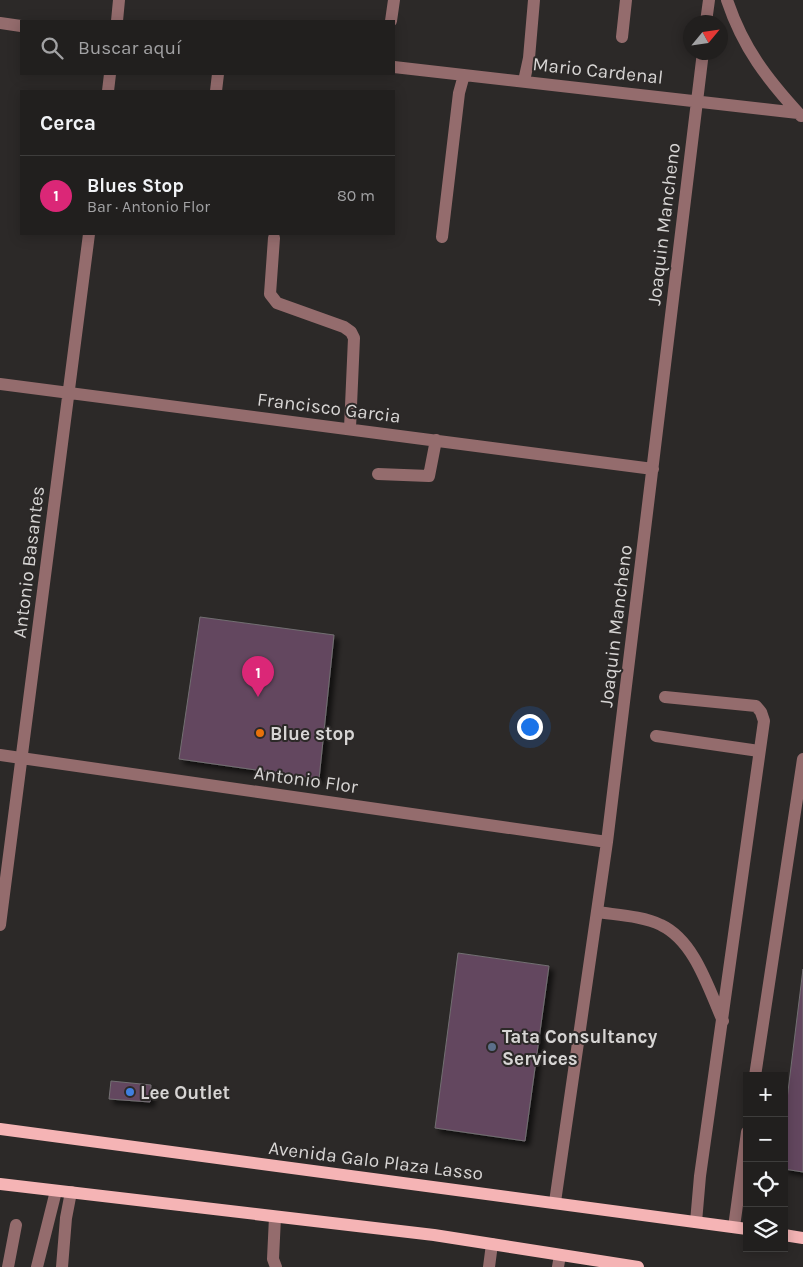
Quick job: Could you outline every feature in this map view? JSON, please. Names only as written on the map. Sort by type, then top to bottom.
[{"type":"main road","name":"Avenida Galo Plaza Lasso","points":[[0,1130],[740,1228]]},
{"type":"main road","points":[[0,1184],[492,1244],[559,1261],[638,1267]]},
{"type":"main road","points":[[788,1236],[803,1238]]},
{"type":"street","points":[[117,20],[119,0]]},
{"type":"street","points":[[391,20],[394,0]]},
{"type":"street","points":[[524,81],[529,58],[534,0]]},
{"type":"street","points":[[622,37],[626,0]]},
{"type":"street","points":[[707,15],[709,0]]},
{"type":"street","points":[[727,0],[743,39],[758,66],[801,115]]},
{"type":"street","points":[[0,23],[20,26]]},
{"type":"street","name":"Joaquin Mancheno","points":[[555,1202],[607,842],[702,60]]},
{"type":"street","name":"Mario Cardenal","points":[[395,67],[697,99],[801,115]]},
{"type":"street","points":[[108,90],[110,75]]},
{"type":"street","points":[[216,90],[218,75]]},
{"type":"street","points":[[442,237],[459,93],[464,75]]},
{"type":"street","name":"Antonio Basantes","points":[[0,925],[90,235]]},
{"type":"street","points":[[274,238],[270,294],[277,303],[344,327],[351,332],[354,338],[350,428]]},
{"type":"street","name":"Francisco Garcia","points":[[0,384],[350,428],[653,469]]},
{"type":"street","points":[[378,474],[430,476],[436,440]]},
{"type":"street","points":[[665,697],[756,706],[764,720],[700,1176],[696,1222]]},
{"type":"street","points":[[656,736],[760,751]]},
{"type":"street","name":"Antonio Flor","points":[[0,754],[607,842]]},
{"type":"street","points":[[756,1072],[803,759]]},
{"type":"street","points":[[597,912],[662,925],[676,935],[694,958],[723,1021]]},
{"type":"street","points":[[740,1228],[745,1162]]},
{"type":"street","points":[[37,1267],[56,1191]]},
{"type":"street","points":[[62,1267],[66,1218],[71,1192]]},
{"type":"street","points":[[275,1217],[272,1259],[276,1267]]},
{"type":"street","points":[[8,1267],[16,1225]]},
{"type":"street","points":[[489,1267],[492,1244]]},
{"type":"building","points":[[200,617],[334,635],[319,779],[179,759]]},
{"type":"building","name":"Tata Consultancy Services","points":[[458,953],[549,966],[525,1141],[435,1128]]},
{"type":"building","points":[[803,969],[803,1172],[788,1170],[788,1091]]},
{"type":"building","name":"Lee Outlet","points":[[111,1081],[151,1085],[150,1102],[109,1099]]},
{"type":"place","name":"Blues Stop","points":[[258,697]]},
{"type":"place","name":"Blue stop","points":[[260,733]]},
{"type":"place","name":"Tata Consultancy Services","points":[[492,1047]]},
{"type":"place","name":"Lee Outlet","points":[[130,1092]]}]
